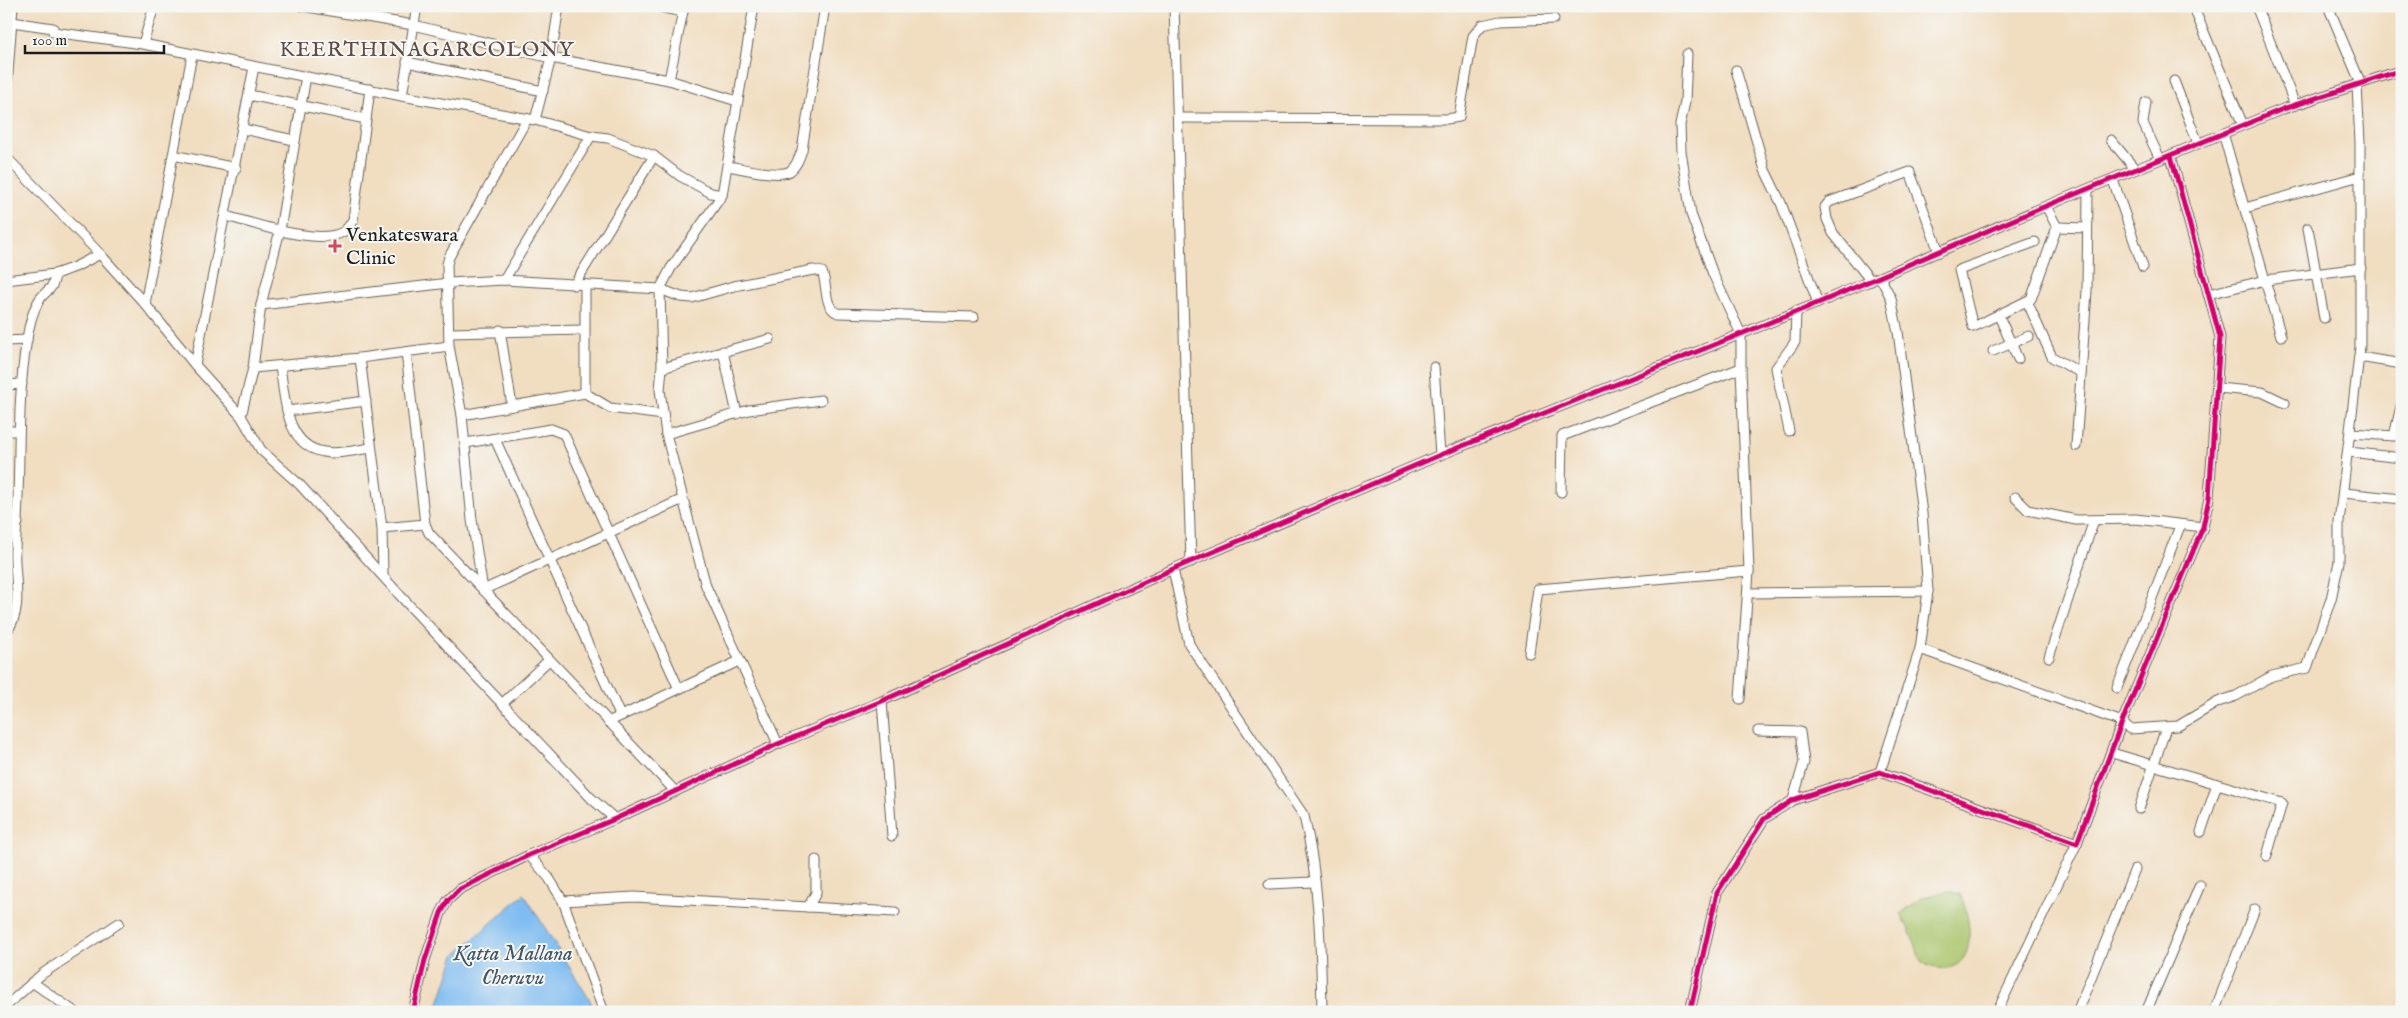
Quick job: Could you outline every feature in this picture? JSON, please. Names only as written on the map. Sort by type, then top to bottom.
[{"type":"street","points":[[6,99],[13,6]]},
{"type":"street","points":[[143,44],[154,6]]},
{"type":"street","points":[[302,6],[413,25],[551,58],[669,80],[738,101]]},
{"type":"street","points":[[402,96],[417,6]]},
{"type":"street","points":[[483,590],[472,520],[466,443],[449,346],[449,257],[531,120],[543,91],[551,58],[559,6]]},
{"type":"street","points":[[655,6],[684,9],[669,80]]},
{"type":"street","points":[[754,6],[722,195],[671,268],[660,289],[662,368],[660,390],[666,434],[706,586],[778,744]]},
{"type":"street","points":[[728,166],[779,173],[788,172],[794,167],[802,150],[825,6]]},
{"type":"street","points":[[1174,6],[1179,118],[1191,562]]},
{"type":"street","points":[[2193,6],[2243,125]]},
{"type":"street","points":[[2256,6],[2295,105]]},
{"type":"street","points":[[1920,649],[2122,722],[2130,730],[2178,726],[2218,702],[2236,696],[2272,676],[2307,668],[2331,599],[2339,562],[2340,522],[2359,357],[2361,268],[2359,85],[2328,6]]},
{"type":"street","points":[[1179,118],[1447,120],[1459,117],[1473,36],[1482,25],[1500,21],[1554,19]]},
{"type":"street","points":[[12,22],[143,44],[370,90],[531,120],[590,136],[622,142],[654,156],[680,176],[711,193],[722,195]]},
{"type":"street","points":[[1687,54],[1685,102],[1680,125],[1680,151],[1691,214],[1713,274],[1741,334],[1749,571],[1740,699]]},
{"type":"street","points":[[145,304],[192,55]]},
{"type":"street","points":[[407,62],[543,91]]},
{"type":"street","points":[[195,365],[236,168],[254,66]]},
{"type":"street","points":[[1736,70],[1765,170],[1781,203],[1818,303]]},
{"type":"street","points":[[413,1012],[425,960],[441,913],[448,900],[460,889],[529,855],[614,819],[778,744],[882,701],[1173,569],[1440,454],[1818,303],[2243,125],[2295,105],[2402,70]]},
{"type":"street","points":[[241,416],[253,368],[261,305],[280,230],[306,76]]},
{"type":"street","points":[[2174,81],[2198,143]]},
{"type":"street","points":[[226,216],[280,230],[329,236],[349,228],[353,220],[370,90]]},
{"type":"street","points":[[249,95],[300,108],[366,120]]},
{"type":"street","points":[[2146,102],[2143,123],[2160,159]]},
{"type":"street","points":[[242,129],[294,140]]},
{"type":"street","points":[[2223,133],[2281,336]]},
{"type":"street","points":[[504,280],[590,136]]},
{"type":"street","points":[[2110,140],[2136,169]]},
{"type":"street","points":[[173,155],[236,168]]},
{"type":"street","points":[[574,285],[654,156]]},
{"type":"street","points":[[1998,1012],[2076,844],[2112,753],[2122,722],[2203,526],[2210,498],[2220,337],[2171,156]]},
{"type":"street","points":[[6,157],[100,254],[145,304],[195,365],[241,416],[261,450],[300,485],[337,528],[383,574],[592,799],[614,819]]},
{"type":"street","points":[[1871,281],[1829,227],[1825,207],[1829,202],[1910,172],[1940,252]]},
{"type":"street","points":[[2245,208],[2360,176]]},
{"type":"street","points":[[2113,180],[2144,267]]},
{"type":"street","points":[[2076,446],[2087,291],[2086,228],[2088,189]]},
{"type":"street","points":[[2034,242],[1958,270],[1973,327],[2031,299],[2057,227],[2046,206]]},
{"type":"street","points":[[2057,227],[2086,228]]},
{"type":"street","points":[[2308,228],[2324,318]]},
{"type":"street","points":[[6,280],[55,274],[100,254]]},
{"type":"street","points":[[2208,294],[2266,280],[2315,272],[2361,268]]},
{"type":"street","points":[[261,305],[449,283],[504,280],[660,289],[682,297],[692,298],[734,286],[818,270],[824,277],[829,306],[832,311],[838,313],[974,317]]},
{"type":"street","points":[[6,632],[16,616],[15,553],[18,524],[19,431],[27,340],[35,309],[39,300],[53,288],[55,274]]},
{"type":"street","points":[[1880,277],[1892,298],[1898,332],[1922,513],[1928,591],[1920,649],[1880,772]]},
{"type":"street","points":[[585,285],[586,393]]},
{"type":"street","points":[[2027,301],[2052,357],[2081,373]]},
{"type":"street","points":[[1789,431],[1776,368],[1795,342],[1796,311]]},
{"type":"street","points":[[1999,316],[2018,359]]},
{"type":"street","points":[[500,330],[512,406]]},
{"type":"street","points":[[449,332],[584,330]]},
{"type":"street","points":[[1993,351],[2029,336]]},
{"type":"street","points":[[662,368],[770,339]]},
{"type":"street","points":[[6,341],[27,340]]},
{"type":"street","points":[[253,368],[360,358],[449,346]]},
{"type":"street","points":[[723,351],[737,414]]},
{"type":"street","points":[[406,352],[425,524],[435,543],[483,590],[675,791]]},
{"type":"street","points":[[2359,357],[2402,364]]},
{"type":"street","points":[[360,358],[382,528],[383,574]]},
{"type":"street","points":[[280,366],[287,411],[295,434],[312,449],[326,453],[371,448]]},
{"type":"street","points":[[1434,367],[1440,454]]},
{"type":"street","points":[[1561,492],[1562,436],[1741,368]]},
{"type":"street","points":[[6,385],[22,384]]},
{"type":"street","points":[[2216,388],[2262,392],[2285,403]]},
{"type":"street","points":[[462,416],[586,393],[610,408],[663,415]]},
{"type":"street","points":[[666,434],[776,405],[821,400]]},
{"type":"street","points":[[287,411],[366,401]]},
{"type":"street","points":[[2351,433],[2394,436],[2402,402]]},
{"type":"street","points":[[466,443],[550,429],[564,434],[610,533],[678,689]]},
{"type":"street","points":[[6,431],[19,431]]},
{"type":"street","points":[[495,439],[620,715]]},
{"type":"street","points":[[2349,452],[2402,458]]},
{"type":"street","points":[[2344,493],[2402,499]]},
{"type":"street","points":[[2016,497],[2028,510],[2076,520],[2136,519],[2180,526],[2203,526]]},
{"type":"street","points":[[483,590],[683,499]]},
{"type":"street","points":[[2049,658],[2094,520]]},
{"type":"street","points":[[6,522],[18,524]]},
{"type":"street","points":[[382,528],[425,524]]},
{"type":"street","points":[[2117,688],[2180,526]]},
{"type":"street","points":[[1173,569],[1189,644],[1304,816],[1314,882],[1321,949],[1322,1012]]},
{"type":"street","points":[[1529,653],[1538,589],[1749,571]]},
{"type":"street","points":[[1748,593],[1928,591]]},
{"type":"street","points":[[503,703],[549,660]]},
{"type":"street","points":[[608,722],[739,661]]},
{"type":"street","points":[[882,701],[892,836]]},
{"type":"street","points":[[2139,809],[2152,765],[2166,728]]},
{"type":"street","points":[[1758,731],[1800,732],[1804,762],[1793,800]]},
{"type":"street","points":[[2112,753],[2282,803],[2267,856]]},
{"type":"street","points":[[1690,1012],[1717,892],[1764,819],[1793,800],[1880,772],[2076,844]]},
{"type":"street","points":[[2201,832],[2217,784]]},
{"type":"street","points":[[529,855],[548,878],[563,901],[604,1012]]},
{"type":"street","points":[[808,908],[816,893],[816,860]]},
{"type":"street","points":[[2077,1012],[2135,869]]},
{"type":"street","points":[[1269,884],[1314,882]]},
{"type":"street","points":[[2146,1012],[2200,886]]},
{"type":"street","points":[[563,901],[634,897],[895,912]]},
{"type":"street","points":[[2214,1012],[2255,909]]},
{"type":"street","points":[[6,1006],[32,982],[119,923]]},
{"type":"street","points":[[32,982],[75,1012]]},
{"type":"green space","points":[[1948,891],[1960,894],[1964,903],[1969,925],[1968,949],[1964,958],[1956,965],[1946,968],[1935,968],[1920,960],[1915,943],[1901,913],[1923,897]]},
{"type":"water","name":"Katta Mallana Cheruvu","points":[[524,894],[591,1002],[591,1012],[436,1012],[455,955]]},
{"type":"cycle path","points":[[413,1012],[425,960],[441,913],[448,900],[460,889],[529,855],[615,819],[778,744],[882,701],[1173,569],[1440,455],[1818,303],[2046,206],[2283,109],[2402,70]]},
{"type":"cycle path","points":[[1690,1012],[1717,893],[1764,819],[1793,800],[1880,772],[2077,843],[2122,722],[2203,527],[2209,498],[2220,337],[2171,156]]},
{"type":"place","name":"Venkateswara Clinic","points":[[335,246]]},
{"type":"district","name":"KEERTHINAGARCOLONY","points":[[427,50]]}]
